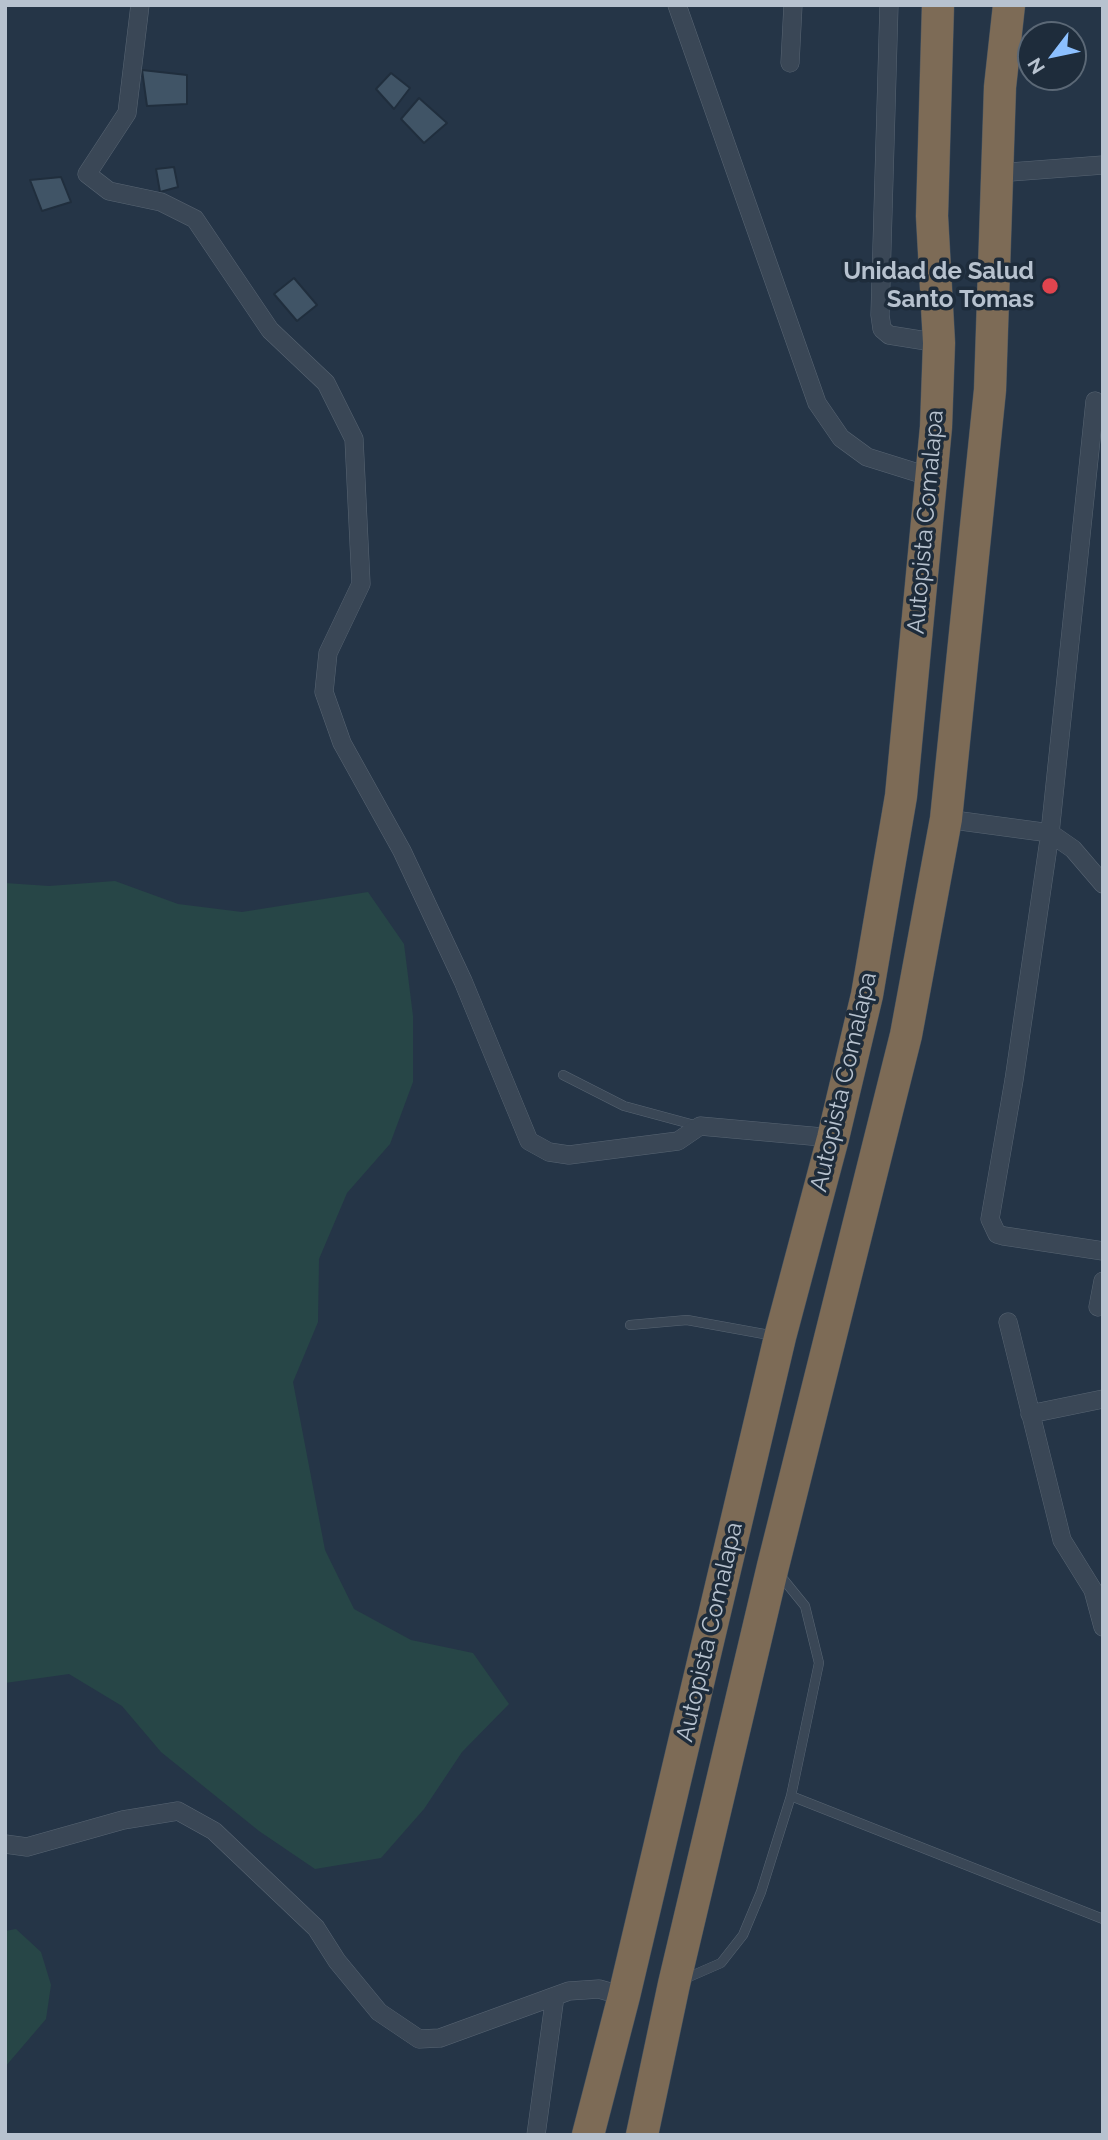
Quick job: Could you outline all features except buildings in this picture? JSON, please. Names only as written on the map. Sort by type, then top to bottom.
[{"type":"highway","name":"Autopista Comalapa","points":[[588,2135],[624,1996],[780,1336],[833,1138],[867,995],[901,796],[936,427],[939,343],[932,216],[938,5]]},
{"type":"highway","name":"Autopista Comalapa","points":[[642,2135],[674,1984],[773,1566],[906,1035],[946,819],[989,390],[1000,88],[1009,5]]},
{"type":"street","points":[[140,5],[127,113],[87,174],[110,191],[161,202],[195,219],[270,330],[326,383],[354,439],[361,584],[328,653],[324,692],[342,743],[402,851],[463,981],[529,1140],[549,1152],[569,1155],[678,1141],[699,1126],[833,1138]]},
{"type":"street","points":[[677,5],[817,403],[841,438],[867,457],[931,477]]},
{"type":"street","points":[[790,63],[793,5]]},
{"type":"street","points":[[889,5],[880,315],[882,329],[889,335],[939,343]]},
{"type":"street","points":[[997,173],[1103,165]]},
{"type":"street","points":[[1095,401],[1050,833],[1014,1080],[990,1219],[997,1234],[1004,1236],[1103,1251]]},
{"type":"street","points":[[946,819],[1050,833],[1073,849],[1103,884]]},
{"type":"street","points":[[1098,1307],[1103,1281]]},
{"type":"street","points":[[1008,1322],[1062,1540],[1093,1590],[1103,1627]]},
{"type":"street","points":[[1030,1414],[1103,1399]]},
{"type":"street","points":[[5,1844],[27,1847],[122,1820],[178,1811],[214,1831],[225,1841],[316,1928],[337,1961],[379,2012],[419,2039],[440,2038],[569,1991],[599,1989],[624,1996]]},
{"type":"street","points":[[536,2135],[555,1996]]},
{"type":"lane","points":[[563,1074],[624,1106],[699,1126]]},
{"type":"lane","points":[[630,1325],[687,1321],[780,1336]]},
{"type":"lane","points":[[674,1984],[721,1963],[743,1935],[761,1892],[791,1796],[819,1663],[805,1606],[773,1566]]},
{"type":"lane","points":[[791,1796],[1103,1919]]},
{"type":"green space","points":[[115,881],[178,904],[242,912],[368,892],[404,944],[413,1016],[413,1082],[390,1144],[347,1193],[319,1259],[318,1322],[293,1382],[325,1550],[354,1609],[411,1640],[473,1653],[509,1704],[462,1752],[424,1809],[381,1858],[315,1869],[259,1831],[161,1752],[122,1706],[69,1674],[5,1683],[5,883],[49,886]]},
{"type":"green space","points":[[16,1929],[41,1952],[51,1985],[46,2019],[5,2067],[5,1931]]},
{"type":"place","name":"Unidad de Salud Santo Tomas","points":[[1050,286]]}]
